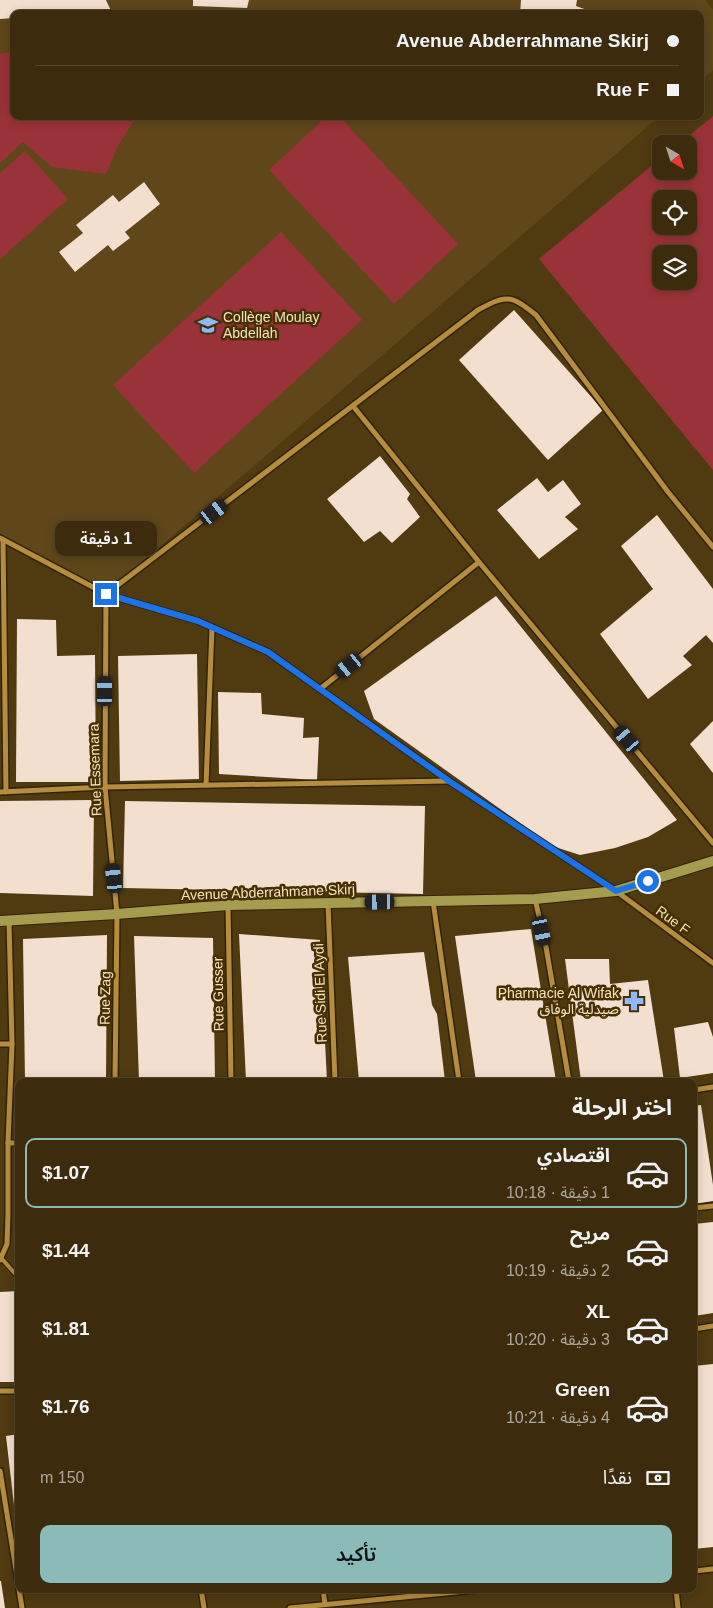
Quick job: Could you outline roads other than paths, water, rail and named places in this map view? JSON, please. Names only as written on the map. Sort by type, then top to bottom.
[{"type":"street","points":[[106,594],[478,310],[495,300],[507,297],[521,303],[536,315],[668,492],[713,547]]},
{"type":"street","points":[[353,406],[479,562],[713,843]]},
{"type":"street","points":[[2,539],[6,792]]},
{"type":"street","name":"Rue F","points":[[2,539],[106,594],[198,621],[268,652],[449,781],[616,891],[713,963]]},
{"type":"street","points":[[320,689],[479,562]]},
{"type":"street","name":"Rue Essemara","points":[[106,594],[104,787],[117,914]]},
{"type":"street","points":[[206,785],[212,627]]},
{"type":"street","points":[[0,792],[104,787],[449,781]]},
{"type":"street","name":"Avenue Abderrahmane Skirj","points":[[5,921],[228,906],[535,899],[616,891],[713,861]]},
{"type":"street","points":[[535,899],[546,947],[568,1078]]},
{"type":"street","points":[[433,901],[459,1078]]},
{"type":"street","name":"Rue Sidi El Aydi","points":[[328,903],[335,1078]]},
{"type":"street","name":"Rue Gusser","points":[[228,906],[231,1078]]},
{"type":"street","name":"Rue Zag","points":[[115,1078],[117,914]]},
{"type":"street","points":[[1,1260],[7,1244],[8,1143],[12,1044],[5,921]]},
{"type":"street","points":[[0,1044],[12,1044]]},
{"type":"street","points":[[697,1090],[713,1087]]},
{"type":"street","points":[[8,1143],[15,1143]]},
{"type":"street","points":[[697,1208],[713,1206]]},
{"type":"street","points":[[697,1329],[713,1326]]},
{"type":"street","points":[[0,1391],[15,1391]]},
{"type":"street","points":[[0,1471],[2,1497],[15,1563]]},
{"type":"street","points":[[697,1571],[713,1569]]},
{"type":"street","points":[[20,1593],[22,1608]]},
{"type":"street","points":[[202,1593],[204,1608]]},
{"type":"street","points":[[324,1593],[325,1604]]},
{"type":"street","points":[[290,1608],[424,1593]]},
{"type":"street","points":[[676,1593],[678,1608]]},
{"type":"lane","points":[[1,1260],[15,1274]]},
{"type":"place","name":"Collège Moulay Abdellah","points":[[208,325]]},
{"type":"place","name":"Pharmacie Al Wifak صيدلية الوفاق","points":[[634,1001]]}]
